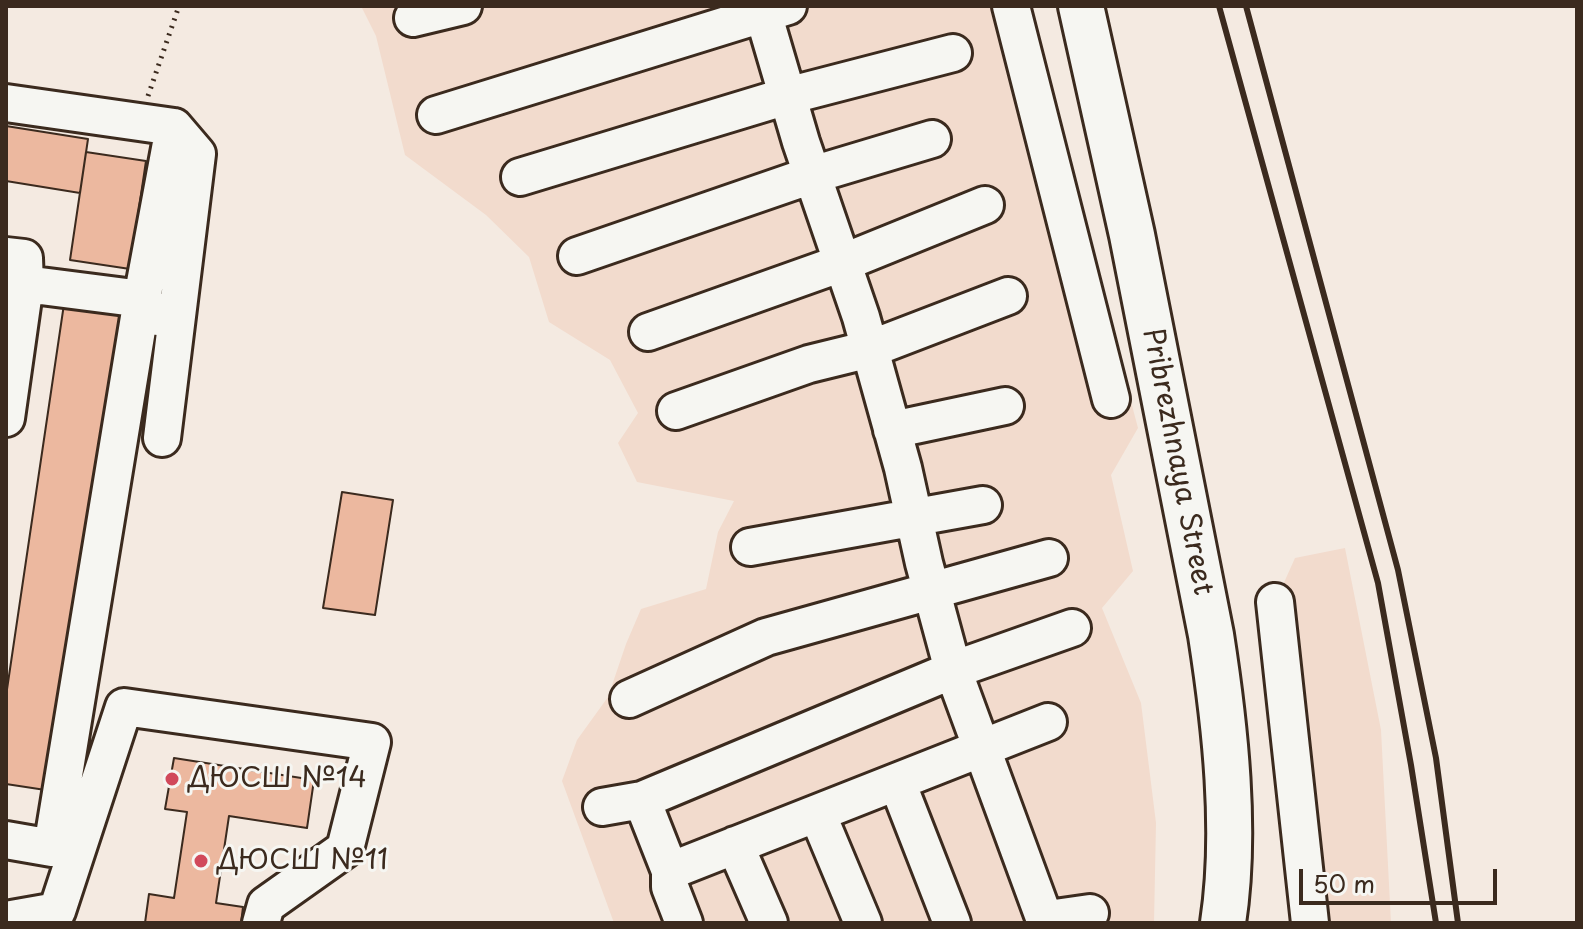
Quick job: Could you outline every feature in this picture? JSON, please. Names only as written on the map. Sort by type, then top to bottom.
[{"type":"main road","name":"Pribrezhnaya Street","points":[[1081,6],[1132,235],[1220,693],[1228,808],[1223,923]]},
{"type":"main road","points":[[1100,6],[1143,207],[1176,460]]},
{"type":"lane","points":[[413,18],[463,6]]},
{"type":"lane","points":[[1011,6],[1111,399]]},
{"type":"lane","points":[[436,115],[771,8],[787,96],[870,349],[931,590],[953,670],[980,749],[1048,923],[1055,918],[1090,913]]},
{"type":"lane","points":[[520,177],[787,96],[953,53]]},
{"type":"lane","points":[[6,103],[174,127],[197,154],[162,438]]},
{"type":"lane","points":[[60,917],[52,848],[142,299],[174,127]]},
{"type":"lane","points":[[577,256],[812,175],[932,139]]},
{"type":"lane","points":[[648,332],[842,263],[985,205]]},
{"type":"lane","points":[[6,418],[15,270],[142,299],[175,337]]},
{"type":"lane","points":[[676,411],[809,364],[870,349],[1008,296]]},
{"type":"lane","points":[[892,430],[1005,406]]},
{"type":"lane","points":[[750,547],[983,505]]},
{"type":"lane","points":[[629,699],[766,637],[1049,558]]},
{"type":"lane","points":[[1275,602],[1310,923]]},
{"type":"lane","points":[[602,807],[642,800],[953,670],[1072,628]]},
{"type":"lane","points":[[60,917],[124,707],[372,742],[345,849],[266,905],[261,923]]},
{"type":"lane","points":[[670,871],[1048,722]]},
{"type":"lane","points":[[897,782],[952,923]]},
{"type":"lane","points":[[642,800],[670,871],[670,887],[684,923]]},
{"type":"lane","points":[[817,813],[863,923]]},
{"type":"lane","points":[[6,840],[52,848]]},
{"type":"lane","points":[[735,845],[769,923]]},
{"type":"lane","points":[[6,920],[60,917]]},
{"type":"path","points":[[138,122],[179,6]]},
{"type":"shaded area","points":[[361,6],[1026,6],[1138,428],[1111,475],[1133,571],[1102,608],[1141,703],[1156,823],[1154,923],[614,923],[562,781],[577,740],[608,697],[641,609],[706,589],[718,532],[734,501],[637,482],[618,443],[638,413],[610,360],[549,322],[529,257],[486,215],[405,155],[376,36]]},
{"type":"shaded area","points":[[1345,548],[1381,730],[1391,923],[1289,923],[1292,909],[1282,587],[1295,558]]},
{"type":"building","points":[[6,126],[88,139],[80,193],[6,181]]},
{"type":"building","points":[[86,152],[146,161],[130,269],[70,260]]},
{"type":"building","points":[[64,304],[122,312],[52,791],[6,784],[6,696]]},
{"type":"building","points":[[342,492],[393,500],[375,615],[323,608]]},
{"type":"building","name":"ДЮСШ №11","points":[[174,758],[314,780],[307,828],[229,816],[216,903],[243,907],[241,923],[145,923],[149,894],[174,898],[187,812],[165,809]]},
{"type":"railway","points":[[1219,6],[1378,583],[1436,923]]},
{"type":"railway","points":[[1246,6],[1398,570],[1436,758],[1458,923]]},
{"type":"place","name":"ДЮСШ №14","points":[[172,779]]},
{"type":"place","name":"ДЮСШ №11","points":[[201,861]]}]
